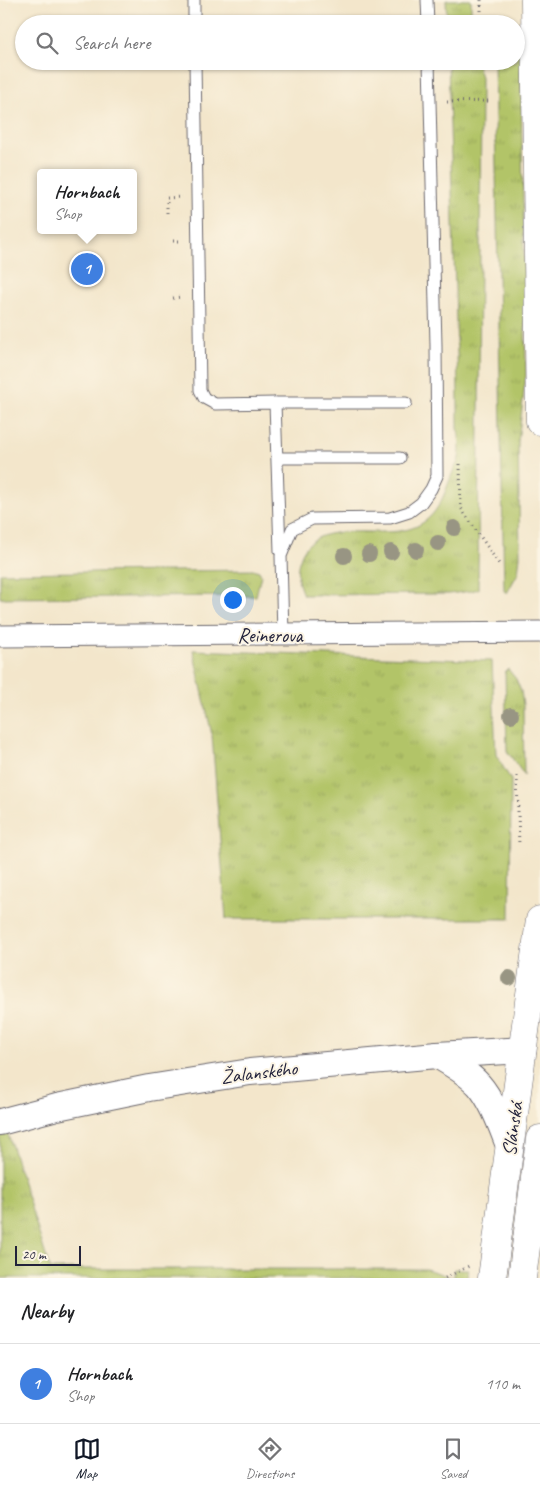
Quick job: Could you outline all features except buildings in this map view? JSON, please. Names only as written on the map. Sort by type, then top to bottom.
[{"type":"main road","points":[[534,4],[540,421]]},
{"type":"main road","name":"Slánská","points":[[482,1271],[531,1050],[540,920]]},
{"type":"main road","name":"Slánská","points":[[522,1278],[540,1139]]},
{"type":"street","name":"Reinerova","points":[[0,636],[540,632]]},
{"type":"street","name":"Žalanského","points":[[0,1122],[66,1105],[216,1076],[284,1068],[531,1050]]},
{"type":"street","points":[[437,1056],[459,1068],[481,1087],[497,1117],[510,1148]]},
{"type":"lane","points":[[194,0],[194,15]]},
{"type":"lane","points":[[427,0],[428,15]]},
{"type":"lane","points":[[195,70],[200,390],[204,398],[215,404],[406,403]]},
{"type":"lane","points":[[280,556],[292,529],[312,520],[390,518],[409,512],[421,503],[437,476],[436,345],[429,70]]},
{"type":"lane","points":[[275,403],[283,635]]},
{"type":"lane","points":[[278,458],[400,458]]},
{"type":"path","points":[[481,0],[481,15]]},
{"type":"path","points":[[430,103],[488,101]]},
{"type":"path","points":[[167,213],[167,198],[182,198]]},
{"type":"path","points":[[173,241],[182,241]]},
{"type":"path","points":[[174,298],[182,297]]},
{"type":"path","points":[[460,464],[461,508],[499,564]]},
{"type":"path","points":[[517,776],[519,846]]},
{"type":"path","points":[[445,1278],[482,1271]]},
{"type":"green space","points":[[446,0],[471,0],[471,15],[447,15]]},
{"type":"green space","points":[[448,70],[479,70],[481,77],[478,589],[449,594],[303,595],[297,573],[300,559],[308,545],[320,537],[335,533],[405,530],[419,525],[437,508],[459,458]]},
{"type":"green space","points":[[494,70],[521,70],[526,375],[518,442],[520,556],[518,573],[507,593],[504,591]]},
{"type":"green space","points":[[256,570],[261,575],[256,596],[0,598],[0,573]]},
{"type":"green space","points":[[193,650],[492,661],[496,755],[511,780],[510,919],[226,919],[212,735]]},
{"type":"green space","points":[[508,669],[516,679],[521,691],[524,775],[507,751],[505,672]]},
{"type":"green space","points":[[8,1134],[50,1269],[426,1269],[454,1278],[0,1278],[0,1136]]},
{"type":"green space","points":[[454,1269],[468,1269],[467,1278],[454,1278]]},
{"type":"place","name":"Hornbach","points":[[87,269]]}]
